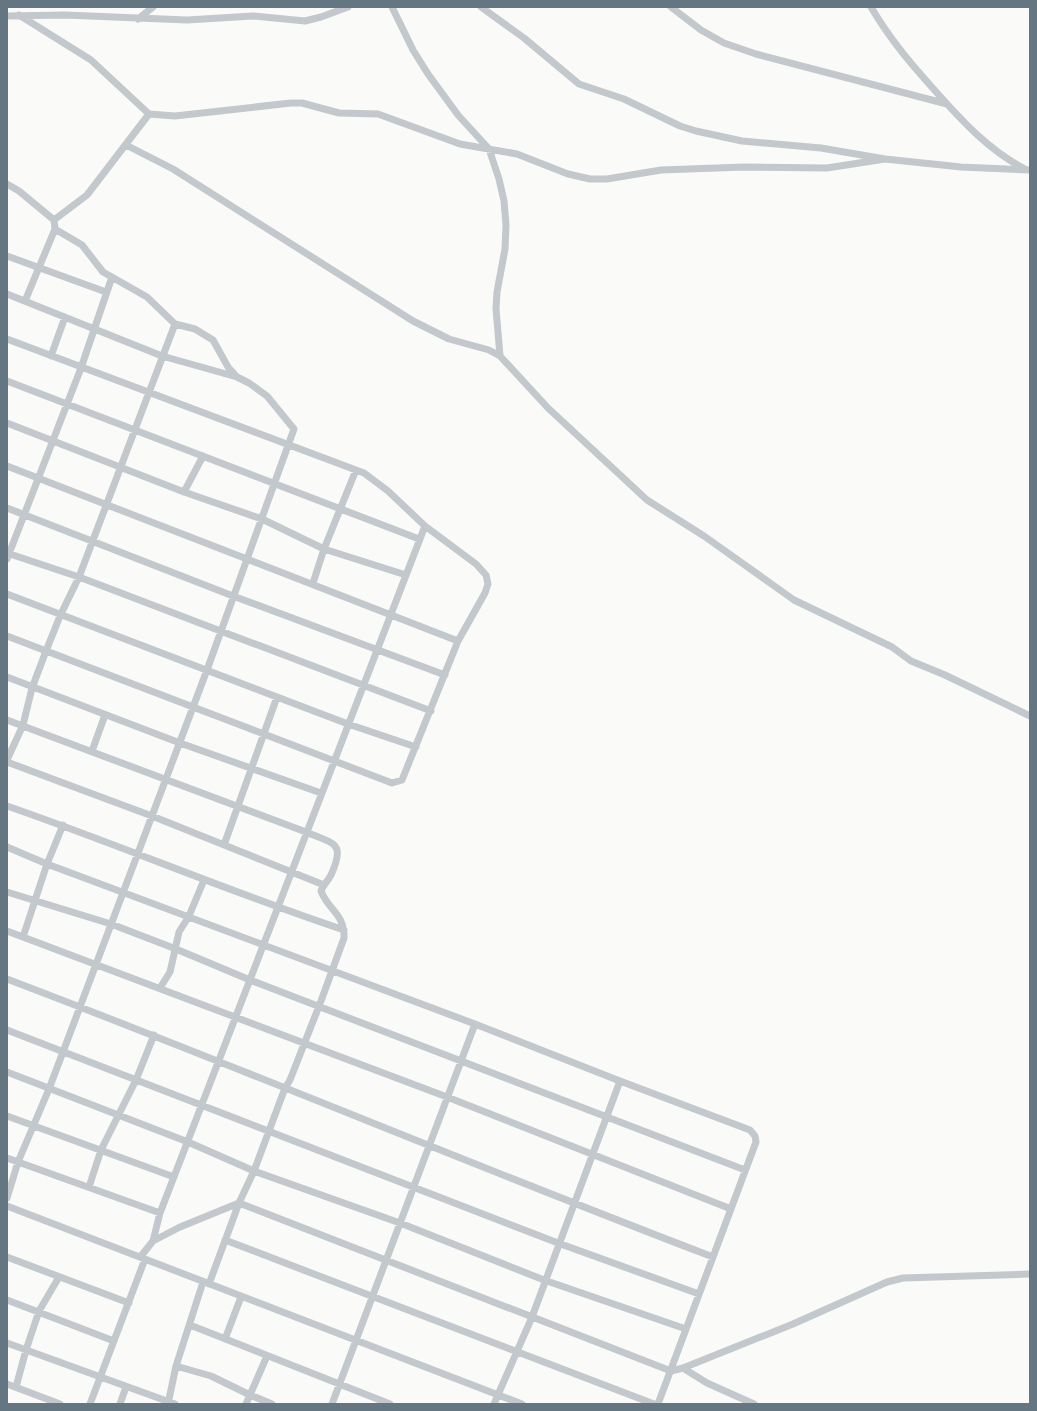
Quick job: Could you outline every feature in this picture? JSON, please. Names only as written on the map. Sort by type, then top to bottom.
[{"type":"street","points":[[138,20],[153,7]]},
{"type":"street","points":[[7,16],[65,15],[138,20],[187,20],[253,16],[305,21],[321,18],[347,7]]},
{"type":"street","points":[[392,7],[413,50],[428,74],[458,115],[488,149],[500,178],[506,225],[505,249],[497,292],[496,309],[500,356]]},
{"type":"street","points":[[481,7],[524,38],[579,84],[624,98],[680,126],[696,131],[742,141],[821,148],[885,159],[961,167],[1029,171]]},
{"type":"street","points":[[671,7],[702,30],[718,39],[756,54],[947,104]]},
{"type":"street","points":[[871,7],[900,52],[968,127],[994,150],[1029,171]]},
{"type":"street","points":[[19,15],[91,60],[149,114],[175,116],[278,104],[302,103],[339,113],[378,114],[460,144],[517,154],[568,174],[590,179],[607,179],[661,170],[744,167],[827,168],[885,159]]},
{"type":"street","points":[[54,220],[86,195],[102,172],[126,145],[149,114]]},
{"type":"street","points":[[126,145],[173,169],[413,321],[449,339],[489,350],[500,356],[548,408],[647,500],[704,536],[789,597],[892,647],[911,661],[945,675],[1030,716]]},
{"type":"street","points":[[7,184],[19,191],[54,220],[55,229],[25,302]]},
{"type":"street","points":[[55,229],[82,244],[98,268],[147,296],[175,324],[195,329],[213,340],[228,367],[237,377]]},
{"type":"street","points":[[7,256],[106,292]]},
{"type":"street","points":[[112,277],[81,368],[25,515],[8,555],[79,578],[363,684],[430,711]]},
{"type":"street","points":[[7,294],[162,356],[237,377],[249,383],[267,396],[278,412],[291,423],[294,429],[290,444],[180,743],[49,1089],[18,1162],[7,1198]]},
{"type":"street","points":[[51,356],[65,317]]},
{"type":"street","points":[[175,324],[162,356],[150,394],[79,578],[60,616],[46,651],[32,688],[23,725],[7,761],[152,816],[324,885]]},
{"type":"street","points":[[7,339],[150,394],[290,444],[356,470],[375,480],[425,526],[476,564],[486,575],[488,584],[485,593],[458,641],[402,780],[397,783],[392,783],[193,708],[7,636]]},
{"type":"street","points":[[7,381],[419,538]]},
{"type":"street","points":[[7,423],[184,492],[262,519],[324,549],[406,575]]},
{"type":"street","points":[[184,492],[203,456]]},
{"type":"street","points":[[7,466],[313,583],[458,641]]},
{"type":"street","points":[[313,583],[324,549],[356,470]]},
{"type":"street","points":[[7,508],[93,540],[233,596],[445,675]]},
{"type":"street","points":[[90,1404],[129,1303],[143,1258],[153,1241],[160,1213],[419,538],[425,526]]},
{"type":"street","points":[[7,594],[60,616],[348,724],[416,747]]},
{"type":"street","points":[[7,677],[32,688],[180,743],[321,793]]},
{"type":"street","points":[[224,845],[250,768],[277,697]]},
{"type":"street","points":[[92,751],[105,714]]},
{"type":"street","points":[[7,720],[238,806],[306,832],[335,845],[339,856],[331,876],[321,891],[341,919],[344,930],[344,938],[319,1007],[290,1080],[285,1088],[254,1171],[239,1203],[190,1325],[176,1366],[170,1403],[7,1343]]},
{"type":"street","points":[[7,806],[63,825],[277,907],[344,930]]},
{"type":"street","points":[[23,937],[34,900],[63,825]]},
{"type":"street","points":[[7,847],[47,864],[333,970],[750,1130],[755,1136],[756,1142],[658,1404]]},
{"type":"street","points":[[160,988],[170,972],[180,932],[189,916],[204,880]]},
{"type":"street","points":[[7,892],[111,924],[319,1007],[745,1170]]},
{"type":"street","points":[[7,931],[96,963],[236,1016],[304,1044],[447,1097],[731,1209]]},
{"type":"street","points":[[7,979],[219,1060],[285,1088],[430,1144],[573,1204],[713,1257]]},
{"type":"street","points":[[332,1404],[475,1024]]},
{"type":"street","points":[[7,1030],[558,1243],[699,1294]]},
{"type":"street","points":[[88,1187],[101,1150],[136,1080],[154,1035]]},
{"type":"street","points":[[7,1072],[188,1142],[254,1171],[400,1223],[544,1280],[686,1329]]},
{"type":"street","points":[[494,1404],[532,1317],[544,1280],[620,1081]]},
{"type":"street","points":[[7,1116],[174,1177]]},
{"type":"street","points":[[7,1158],[160,1213]]},
{"type":"street","points":[[153,1241],[180,1227],[239,1203],[671,1370],[683,1368],[794,1324],[887,1282],[903,1278],[1030,1274]]},
{"type":"street","points":[[7,1206],[522,1404]]},
{"type":"street","points":[[225,1240],[654,1404]]},
{"type":"street","points":[[7,1258],[129,1303]]},
{"type":"street","points":[[16,1387],[39,1311],[59,1277]]},
{"type":"street","points":[[225,1339],[241,1297]]},
{"type":"street","points":[[7,1300],[114,1341]]},
{"type":"street","points":[[190,1325],[390,1404]]},
{"type":"street","points":[[246,1404],[267,1356]]},
{"type":"street","points":[[176,1366],[212,1376],[272,1404]]},
{"type":"street","points":[[683,1368],[707,1383],[754,1404]]},
{"type":"street","points":[[7,1384],[60,1404]]},
{"type":"street","points":[[120,1404],[126,1387]]}]
